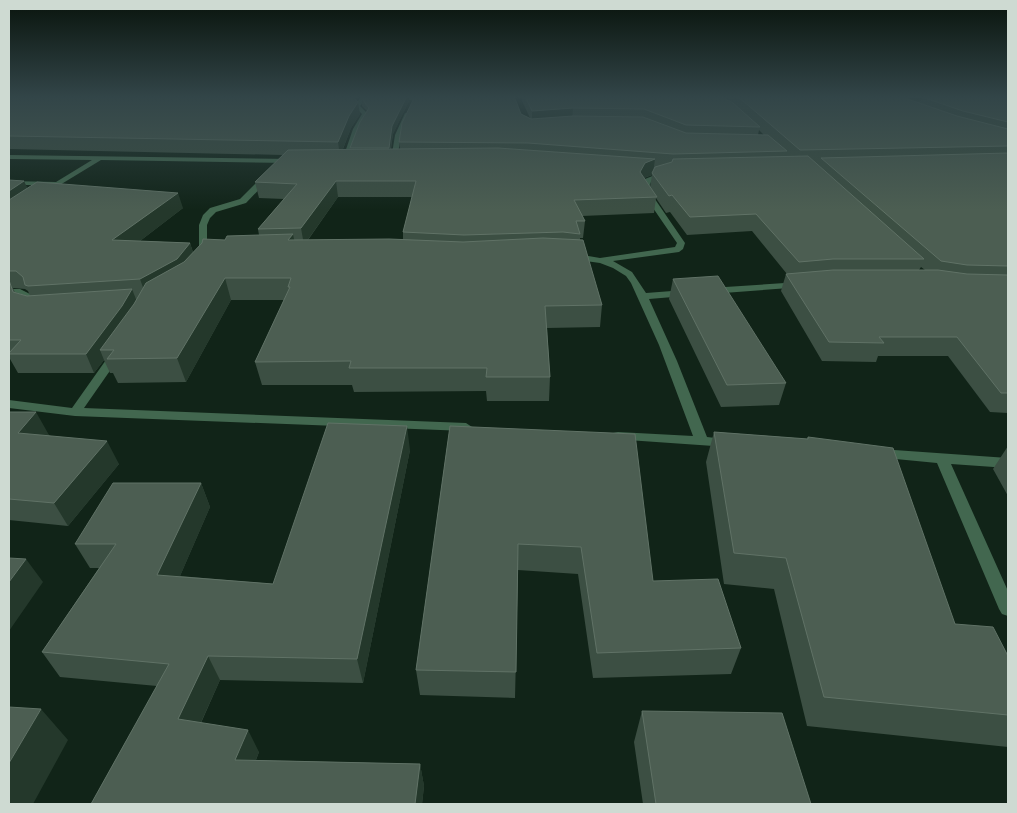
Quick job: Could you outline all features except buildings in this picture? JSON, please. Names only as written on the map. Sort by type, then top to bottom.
[{"type":"street","points":[[344,160],[354,134]]},
{"type":"street","points":[[394,160],[398,134]]},
{"type":"street","points":[[9,157],[300,161]]},
{"type":"street","points":[[37,197],[84,166],[102,158]]},
{"type":"street","points":[[335,161],[352,160]]},
{"type":"street","points":[[386,160],[403,160]]},
{"type":"street","points":[[197,268],[202,262],[206,249],[206,217],[213,210],[243,201],[281,161]]},
{"type":"street","points":[[600,260],[679,249],[681,243],[644,189],[648,181],[671,172],[652,171]]},
{"type":"street","points":[[9,183],[58,183]]},
{"type":"street","points":[[562,254],[600,260],[620,267],[629,274],[643,296],[702,442]]},
{"type":"street","points":[[643,296],[807,284]]},
{"type":"street","points":[[9,292],[20,292],[26,296],[27,306],[37,309]]},
{"type":"street","points":[[76,412],[125,340]]},
{"type":"street","points":[[9,404],[76,412],[483,428]]},
{"type":"street","points":[[603,436],[741,444]]},
{"type":"street","points":[[865,453],[1008,463]]},
{"type":"street","points":[[942,459],[1008,609]]}]
